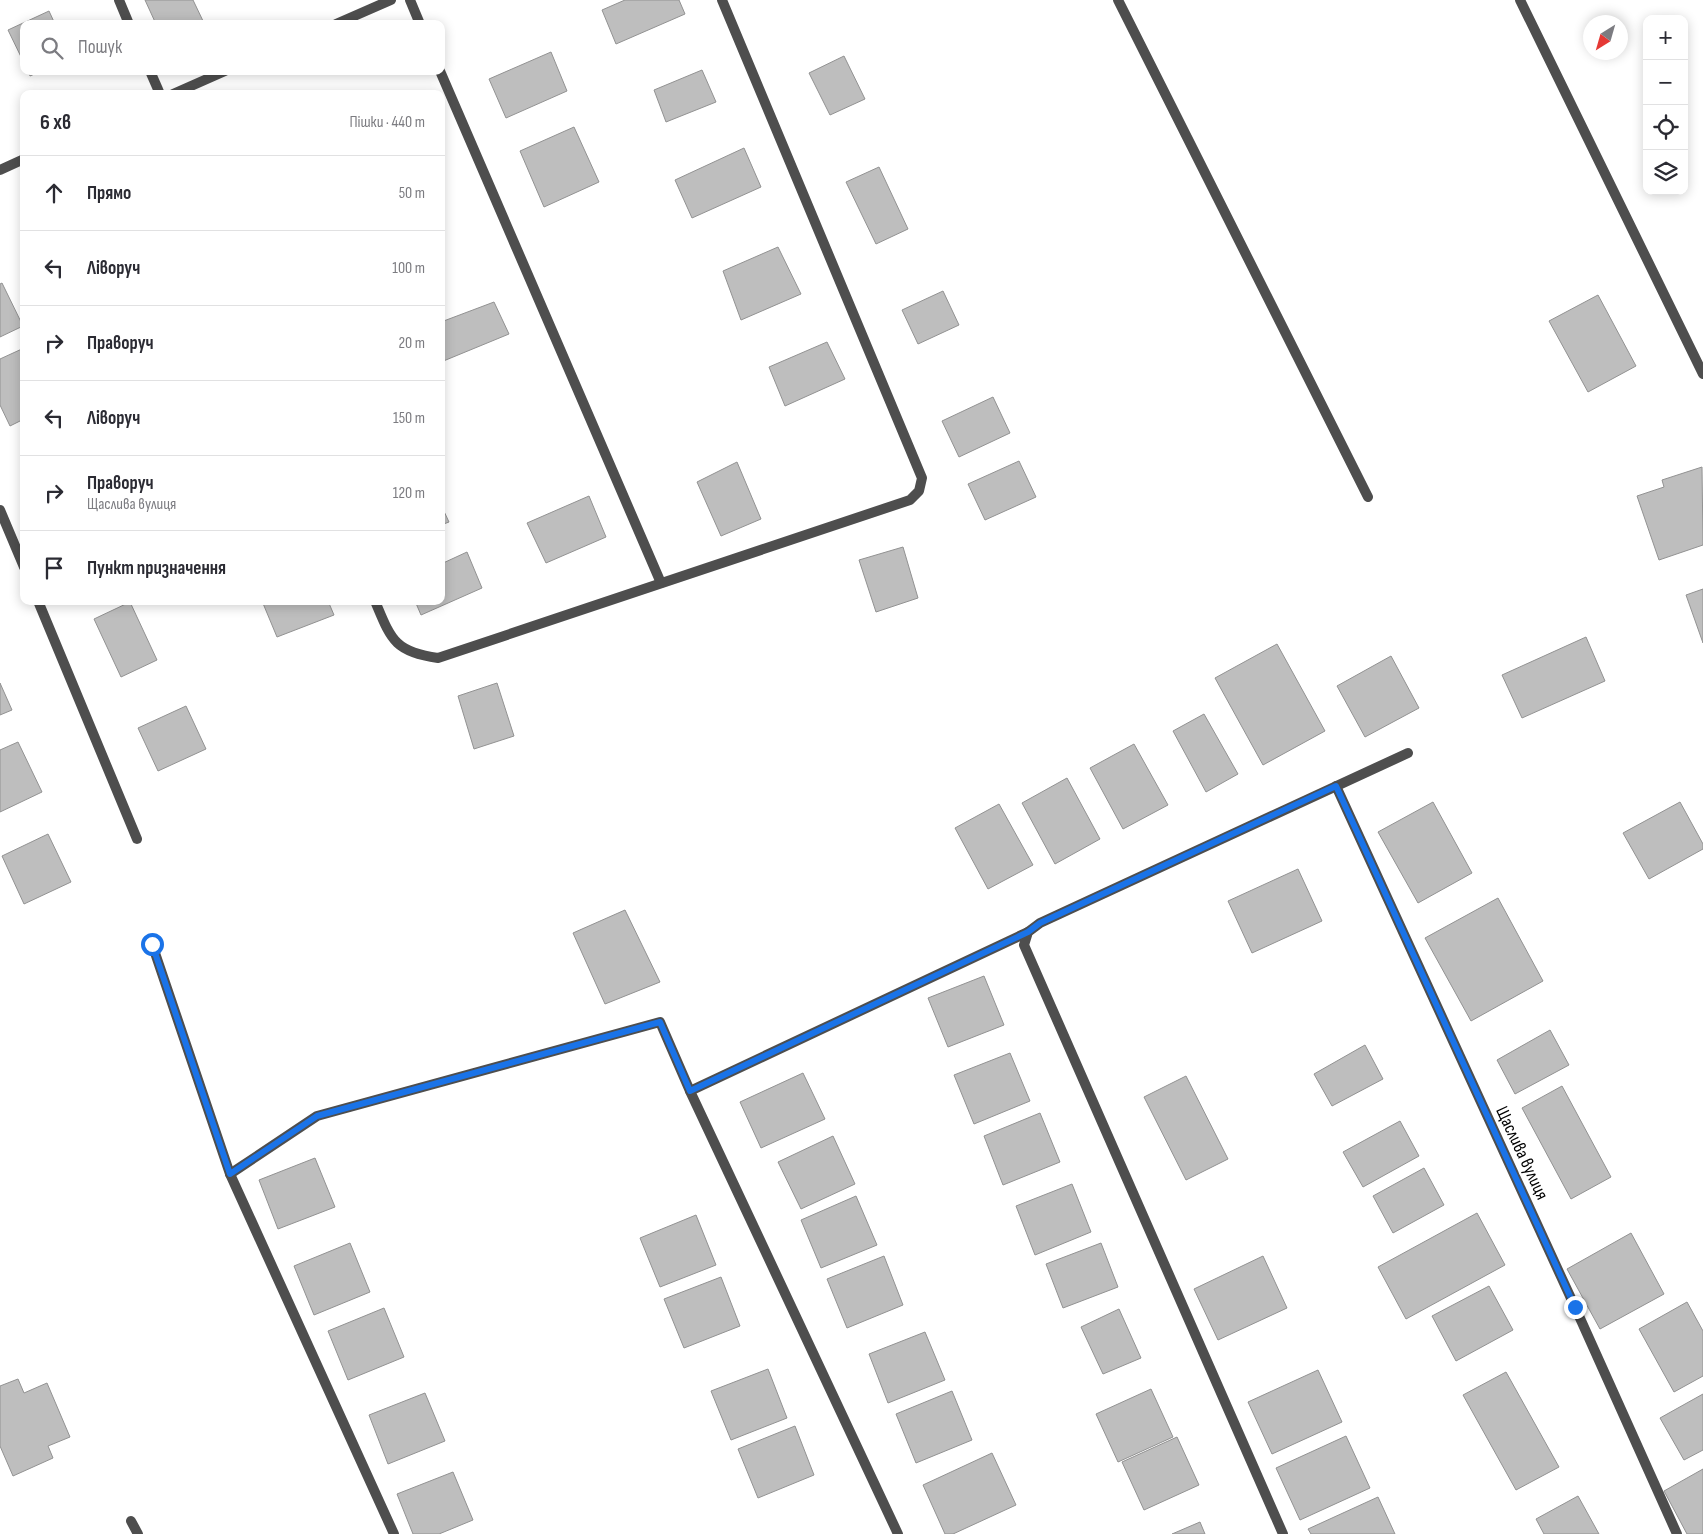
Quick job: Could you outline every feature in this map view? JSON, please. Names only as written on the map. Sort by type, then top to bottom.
[{"type":"street","points":[[118,0],[127,20]]},
{"type":"street","points":[[345,20],[391,0]]},
{"type":"street","points":[[410,0],[418,20]]},
{"type":"street","points":[[376,605],[386,629],[399,647],[419,656],[438,658],[910,500],[918,491],[922,478],[722,0]]},
{"type":"street","points":[[1118,0],[1368,496]]},
{"type":"street","points":[[1520,0],[1703,374]]},
{"type":"street","points":[[152,75],[158,90]]},
{"type":"street","points":[[182,90],[216,75]]},
{"type":"street","points":[[442,75],[661,583]]},
{"type":"street","points":[[0,170],[20,161]]},
{"type":"street","points":[[0,510],[20,558]]},
{"type":"street","points":[[40,605],[137,839]]},
{"type":"street","points":[[690,1091],[1028,932],[1040,923],[1408,753]]},
{"type":"street","name":"Щаслива вулиця","points":[[1336,786],[1677,1534]]},
{"type":"street","points":[[1028,932],[1024,945],[1283,1534]]},
{"type":"street","points":[[152,944],[230,1174],[394,1534]]},
{"type":"street","points":[[230,1174],[317,1116],[660,1022],[690,1091],[898,1534]]},
{"type":"street","points":[[131,1521],[138,1534]]},
{"type":"building","points":[[145,0],[193,0],[203,20],[154,20]]},
{"type":"building","points":[[625,0],[679,0],[685,14],[616,44],[602,10]]},
{"type":"building","points":[[49,11],[53,20],[30,20]]},
{"type":"building","points":[[20,24],[20,55],[8,30]]},
{"type":"building","points":[[551,52],[567,91],[506,118],[489,79]]},
{"type":"building","points":[[844,56],[865,99],[830,115],[809,73]]},
{"type":"building","points":[[702,70],[716,102],[666,122],[654,90]]},
{"type":"building","points":[[574,127],[599,182],[544,207],[520,151]]},
{"type":"building","points":[[744,148],[761,187],[692,218],[675,180]]},
{"type":"building","points":[[879,167],[908,229],[876,244],[846,182]]},
{"type":"building","points":[[778,247],[801,294],[741,320],[723,271]]},
{"type":"building","points":[[2,283],[20,320],[20,327],[0,337],[0,284]]},
{"type":"building","points":[[943,291],[959,325],[918,344],[902,310]]},
{"type":"building","points":[[1598,295],[1636,366],[1588,392],[1549,321]]},
{"type":"building","points":[[494,302],[509,334],[445,360],[445,320]]},
{"type":"building","points":[[827,342],[845,379],[785,406],[769,367]]},
{"type":"building","points":[[20,350],[20,421],[10,426],[0,405],[0,359]]},
{"type":"building","points":[[993,397],[1010,433],[959,457],[942,421]]},
{"type":"building","points":[[1019,461],[1036,497],[985,520],[968,484]]},
{"type":"building","points":[[737,462],[761,519],[721,536],[697,482]]},
{"type":"building","points":[[1702,467],[1703,545],[1659,560],[1637,496],[1664,487],[1662,480]]},
{"type":"building","points":[[589,496],[606,537],[546,563],[527,523]]},
{"type":"building","points":[[445,514],[449,522],[445,524]]},
{"type":"building","points":[[903,547],[918,598],[876,612],[859,560]]},
{"type":"building","points":[[467,552],[482,588],[445,604],[445,562]]},
{"type":"building","points":[[1703,589],[1703,643],[1686,595]]},
{"type":"building","points":[[124,605],[131,605],[157,660],[121,677],[94,619]]},
{"type":"building","points":[[264,605],[330,605],[334,615],[277,637]]},
{"type":"building","points":[[417,605],[444,605],[421,615]]},
{"type":"building","points":[[1586,637],[1605,681],[1522,718],[1502,675]]},
{"type":"building","points":[[1277,644],[1325,731],[1263,765],[1215,678]]},
{"type":"building","points":[[1391,656],[1419,708],[1365,737],[1337,686]]},
{"type":"building","points":[[0,683],[12,710],[0,715]]},
{"type":"building","points":[[497,683],[514,736],[474,749],[458,696]]},
{"type":"building","points":[[186,706],[206,749],[158,771],[138,728]]},
{"type":"building","points":[[1204,714],[1238,774],[1206,792],[1173,731]]},
{"type":"building","points":[[18,742],[42,792],[0,812],[0,750]]},
{"type":"building","points":[[1134,744],[1168,805],[1123,829],[1090,768]]},
{"type":"building","points":[[1067,778],[1100,839],[1055,864],[1022,803]]},
{"type":"building","points":[[1433,802],[1472,873],[1418,903],[1378,832]]},
{"type":"building","points":[[1680,802],[1703,844],[1703,849],[1649,879],[1623,833]]},
{"type":"building","points":[[999,804],[1033,865],[988,889],[955,828]]},
{"type":"building","points":[[48,834],[71,882],[24,904],[2,856]]},
{"type":"building","points":[[1298,869],[1322,921],[1252,953],[1228,901]]},
{"type":"building","points":[[1498,898],[1543,981],[1471,1021],[1425,938]]},
{"type":"building","points":[[625,910],[660,982],[605,1004],[573,933]]},
{"type":"building","points":[[984,976],[1004,1025],[948,1047],[928,998]]},
{"type":"building","points":[[1550,1030],[1569,1065],[1515,1094],[1497,1060]]},
{"type":"building","points":[[1365,1045],[1383,1079],[1332,1106],[1314,1074]]},
{"type":"building","points":[[1010,1053],[1030,1101],[974,1124],[954,1075]]},
{"type":"building","points":[[803,1073],[825,1119],[761,1148],[740,1102]]},
{"type":"building","points":[[1186,1076],[1228,1159],[1186,1180],[1144,1097]]},
{"type":"building","points":[[1562,1086],[1611,1177],[1571,1199],[1522,1108]]},
{"type":"building","points":[[1040,1113],[1060,1162],[1003,1185],[984,1136]]},
{"type":"building","points":[[1400,1121],[1419,1156],[1363,1187],[1343,1152]]},
{"type":"building","points":[[833,1136],[855,1184],[801,1209],[778,1162]]},
{"type":"building","points":[[315,1158],[335,1207],[278,1229],[259,1180]]},
{"type":"building","points":[[1424,1168],[1444,1205],[1393,1233],[1373,1196]]},
{"type":"building","points":[[1072,1184],[1091,1232],[1035,1255],[1016,1206]]},
{"type":"building","points":[[856,1196],[877,1245],[821,1268],[801,1220]]},
{"type":"building","points":[[1477,1213],[1505,1265],[1406,1319],[1378,1267]]},
{"type":"building","points":[[696,1215],[716,1265],[660,1287],[640,1238]]},
{"type":"building","points":[[1631,1233],[1664,1294],[1600,1329],[1567,1269]]},
{"type":"building","points":[[350,1243],[370,1292],[314,1315],[294,1266]]},
{"type":"building","points":[[1101,1243],[1118,1287],[1063,1308],[1046,1264]]},
{"type":"building","points":[[884,1256],[903,1305],[847,1328],[827,1279]]},
{"type":"building","points":[[1263,1256],[1287,1308],[1218,1340],[1194,1289]]},
{"type":"building","points":[[721,1277],[740,1326],[684,1348],[664,1299]]},
{"type":"building","points":[[1489,1286],[1513,1330],[1456,1361],[1432,1316]]},
{"type":"building","points":[[1687,1302],[1703,1331],[1703,1376],[1674,1392],[1639,1329]]},
{"type":"building","points":[[384,1308],[404,1357],[348,1380],[328,1331]]},
{"type":"building","points":[[1119,1309],[1141,1358],[1103,1374],[1081,1327]]},
{"type":"building","points":[[925,1332],[945,1380],[888,1403],[869,1354]]},
{"type":"building","points":[[768,1369],[787,1418],[731,1440],[711,1391]]},
{"type":"building","points":[[1318,1370],[1342,1422],[1272,1454],[1248,1402]]},
{"type":"building","points":[[1506,1372],[1559,1467],[1516,1490],[1463,1395]]},
{"type":"building","points":[[18,1379],[24,1393],[47,1383],[70,1437],[48,1446],[53,1458],[13,1476],[0,1446],[0,1386]]},
{"type":"building","points":[[1151,1389],[1173,1437],[1118,1462],[1096,1414]]},
{"type":"building","points":[[952,1391],[972,1440],[916,1463],[896,1414]]},
{"type":"building","points":[[425,1393],[445,1441],[388,1464],[369,1415]]},
{"type":"building","points":[[1703,1394],[1703,1450],[1684,1460],[1660,1418]]},
{"type":"building","points":[[795,1426],[814,1475],[758,1498],[738,1449]]},
{"type":"building","points":[[1346,1436],[1370,1488],[1300,1520],[1276,1468]]},
{"type":"building","points":[[1177,1437],[1199,1485],[1144,1510],[1122,1462]]},
{"type":"building","points":[[992,1453],[1016,1505],[953,1534],[945,1534],[923,1485]]},
{"type":"building","points":[[1703,1469],[1703,1534],[1687,1534],[1664,1491]]},
{"type":"building","points":[[453,1472],[473,1520],[439,1534],[413,1534],[397,1494]]},
{"type":"building","points":[[1578,1496],[1599,1534],[1544,1534],[1536,1519]]},
{"type":"building","points":[[1378,1497],[1395,1534],[1311,1534],[1308,1529]]},
{"type":"building","points":[[1200,1522],[1205,1534],[1172,1534]]},
{"type":"route","points":[[152,944],[230,1174],[317,1116],[660,1022],[690,1091],[1028,932],[1040,923],[1336,786],[1575,1307]]}]
